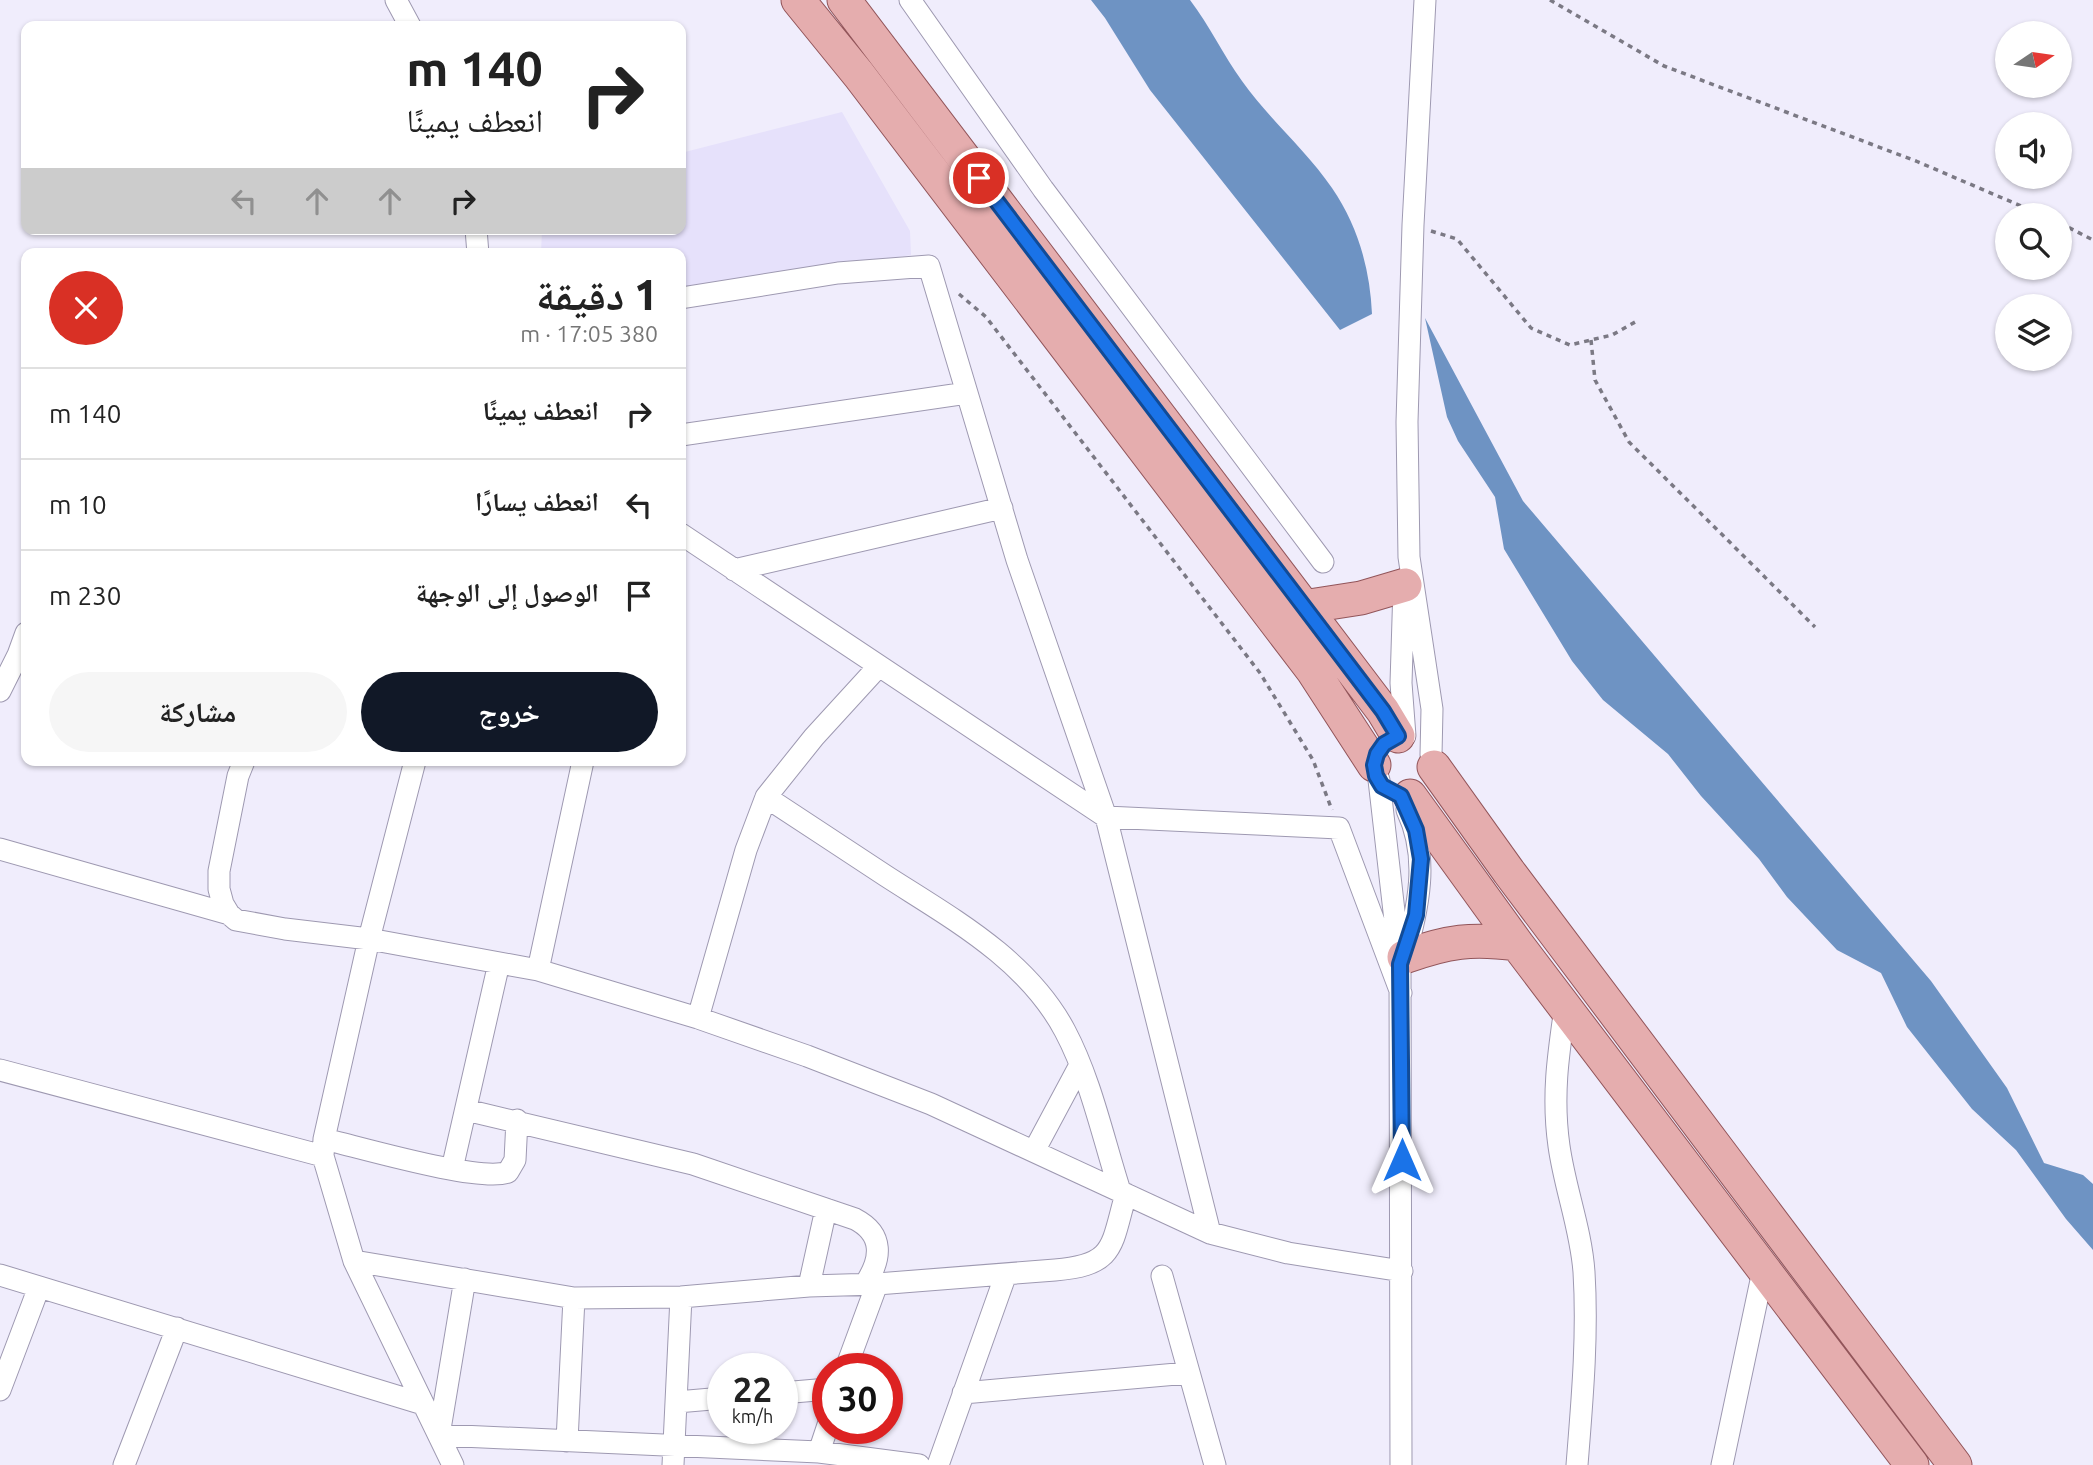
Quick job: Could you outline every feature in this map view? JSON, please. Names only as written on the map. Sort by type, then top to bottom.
[{"type":"main road","points":[[798,0],[859,75],[1313,671],[1391,784],[1517,944],[1910,1464]]},
{"type":"main road","points":[[844,0],[1303,607],[1383,711],[1417,748],[1955,1465]]},
{"type":"main road","points":[[1303,607],[1361,598],[1407,571]]},
{"type":"main road","points":[[1391,784],[1377,754],[1384,744],[1417,748]]},
{"type":"main road","points":[[1391,784],[1424,787],[1431,778],[1417,748]]},
{"type":"main road","points":[[1402,960],[1464,940],[1517,944]]},
{"type":"street","points":[[396,0],[407,21]]},
{"type":"street","points":[[910,0],[1043,189],[1323,562]]},
{"type":"street","points":[[1417,748],[1401,684],[1407,571],[1407,422],[1413,225],[1425,0]]},
{"type":"street","points":[[686,297],[838,274],[929,267],[1021,572],[1106,817],[1210,1233]]},
{"type":"street","points":[[686,434],[967,393]]},
{"type":"street","points":[[734,570],[1002,508]]},
{"type":"street","points":[[686,537],[1106,817],[1339,828],[1401,993]]},
{"type":"street","points":[[1407,571],[1432,709],[1417,748]]},
{"type":"street","points":[[0,691],[21,647]]},
{"type":"street","points":[[698,1017],[743,861],[766,797],[814,737],[878,667]]},
{"type":"street","points":[[229,914],[219,889],[219,871],[237,776],[242,766]]},
{"type":"street","points":[[414,766],[369,939],[324,1147],[354,1261],[453,1465]]},
{"type":"street","points":[[538,970],[582,766]]},
{"type":"street","points":[[1391,784],[1402,960],[1401,1465]]},
{"type":"street","points":[[1391,784],[1416,830],[1422,870],[1416,915],[1402,960]]},
{"type":"street","points":[[354,1261],[574,1298],[681,1297],[1006,1274],[1079,1268],[1103,1257],[1114,1236],[1123,1193],[1080,1065],[1064,1029],[1043,999],[1003,957],[972,931],[766,797]]},
{"type":"street","points":[[0,849],[229,914],[246,923],[369,939],[538,970],[698,1017],[931,1104],[1210,1233],[1288,1254],[1402,1271]]},
{"type":"street","points":[[452,1169],[499,962]]},
{"type":"street","points":[[1565,1008],[1555,1075],[1556,1107],[1559,1148],[1579,1234],[1584,1272],[1585,1317],[1577,1465]]},
{"type":"street","points":[[1034,1151],[1080,1065]]},
{"type":"street","points":[[0,1070],[324,1147],[496,1176],[508,1172],[515,1160],[517,1120]]},
{"type":"street","points":[[466,1110],[693,1164],[855,1219],[867,1226],[876,1240],[877,1262],[850,1353]]},
{"type":"street","points":[[809,1286],[826,1209]]},
{"type":"street","points":[[1722,1465],[1763,1272]]},
{"type":"street","points":[[938,1465],[1006,1274]]},
{"type":"street","points":[[0,1275],[423,1404]]},
{"type":"street","points":[[1162,1276],[1215,1465]]},
{"type":"street","points":[[439,1435],[465,1279]]},
{"type":"street","points":[[0,1390],[39,1287]]},
{"type":"street","points":[[674,1455],[681,1297]]},
{"type":"street","points":[[567,1441],[574,1298]]},
{"type":"street","points":[[125,1465],[177,1328]]},
{"type":"street","points":[[963,1393],[1188,1373]]},
{"type":"street","points":[[677,1402],[707,1399]]},
{"type":"street","points":[[439,1435],[567,1441],[674,1455],[819,1452],[919,1465]]},
{"type":"street","points":[[819,1452],[822,1444]]},
{"type":"path","points":[[1550,0],[1664,65],[1916,161],[2014,203]]},
{"type":"path","points":[[1413,225],[1457,239],[1531,328],[1570,345],[1612,335],[1637,321]]},
{"type":"path","points":[[2072,229],[2093,240]]},
{"type":"path","points":[[957,292],[985,317],[1261,673],[1313,760],[1339,828]]},
{"type":"path","points":[[1591,340],[1595,380],[1629,442],[1815,627]]},
{"type":"shaded area","points":[[842,112],[910,231],[911,255],[686,291],[686,248],[541,248],[542,235],[686,235],[686,152]]},
{"type":"water","points":[[1091,0],[1190,0],[1242,81],[1322,174],[1341,202],[1361,248],[1369,281],[1372,314],[1340,330],[1150,90]]},
{"type":"water","points":[[1425,318],[1523,501],[1931,981],[2007,1088],[2044,1163],[2083,1175],[2093,1184],[2093,1250],[2066,1219],[2016,1150],[1972,1109],[1907,1027],[1881,973],[1837,950],[1787,897],[1759,859],[1701,796],[1668,754],[1603,700],[1572,661],[1504,549],[1495,497],[1458,441],[1447,417]]},
{"type":"route","points":[[979,178],[1383,711],[1398,736],[1384,744],[1374,765],[1382,786],[1401,796],[1413,821],[1422,870],[1416,915],[1400,964],[1402,1160]]}]
